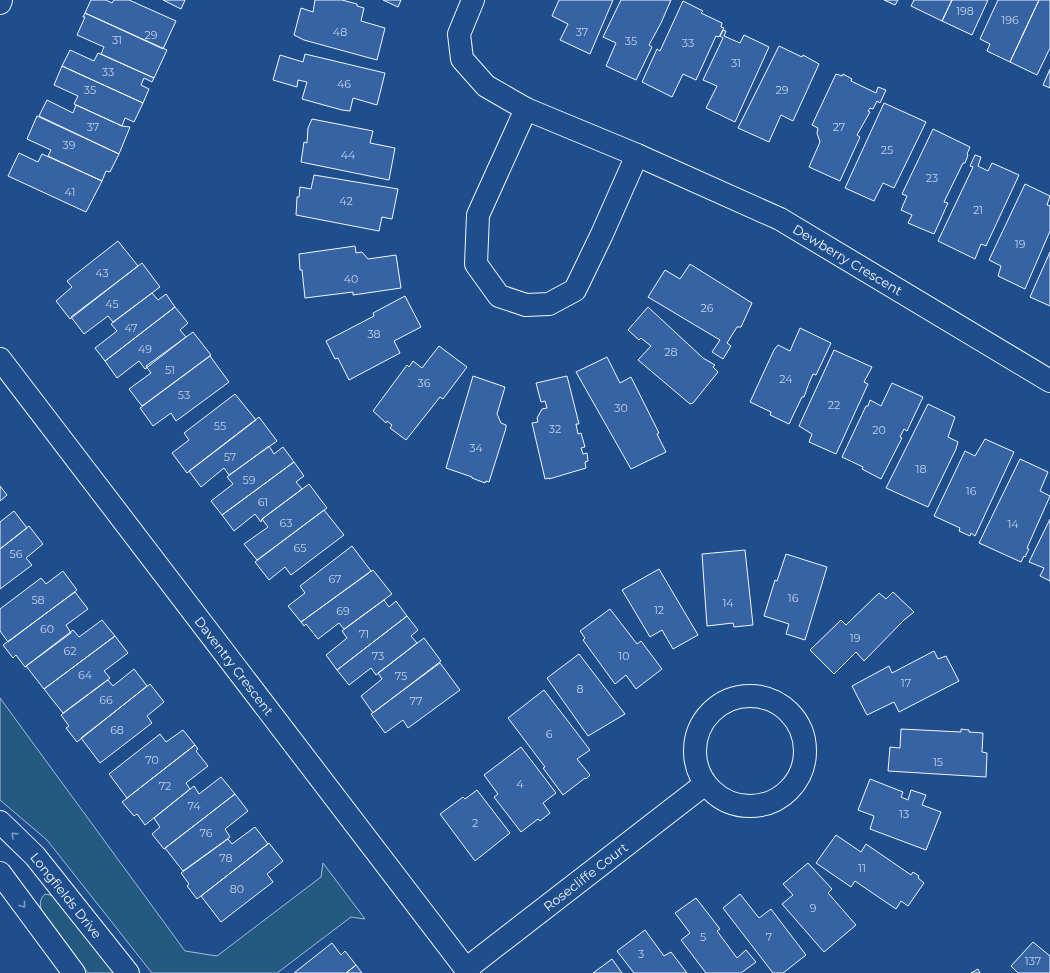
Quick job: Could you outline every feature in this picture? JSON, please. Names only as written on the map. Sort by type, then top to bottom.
[{"type":"street","name":"Dewberry Crescent","points":[[473,0],[459,34],[462,59],[486,86],[526,109],[637,155],[780,219],[1050,381]]},
{"type":"street","points":[[526,109],[478,215],[476,264],[499,296],[526,305],[549,304],[575,290],[637,155]]},
{"type":"street","name":"Daventry Crescent","points":[[0,359],[468,971]]},
{"type":"street","points":[[755,696],[767,698],[782,706],[796,719],[804,736],[806,756],[801,774],[790,790],[774,802],[756,807],[737,805],[719,798],[705,784],[697,769],[695,752],[697,734],[702,724],[717,706],[732,698],[755,696]]},
{"type":"street","name":"Rosecliffe Court","points":[[468,971],[705,784]]},
{"type":"street","name":"Longfields Drive","points":[[0,822],[35,856],[128,973]]},
{"type":"street","points":[[0,873],[74,973]]},
{"type":"shaded area","points":[[0,698],[185,951],[217,956],[321,877],[323,863],[365,919],[351,917],[277,973],[152,973],[47,840],[0,800]]},
{"type":"shaded area","points":[[45,894],[55,896],[114,973],[88,973],[42,911],[40,902]]},
{"type":"building","points":[[91,0],[106,0],[112,3],[114,0],[129,0],[176,21],[163,49],[85,13]]},
{"type":"building","points":[[163,0],[185,0],[181,9]]},
{"type":"building","points":[[315,0],[342,0],[357,4],[357,6],[364,8],[361,21],[385,28],[377,60],[304,40],[294,35],[301,8],[313,12]]},
{"type":"building","points":[[383,0],[401,0],[398,7]]},
{"type":"building","points":[[559,0],[613,0],[590,54],[560,40],[568,24],[552,16]]},
{"type":"building","points":[[621,0],[671,0],[649,45],[652,47],[636,80],[606,66],[616,43],[603,37]]},
{"type":"building","points":[[884,0],[898,0],[895,5]]},
{"type":"building","points":[[914,0],[952,0],[942,21],[911,6]]},
{"type":"building","points":[[952,0],[988,0],[972,35],[942,21]]},
{"type":"building","points":[[998,0],[1039,0],[1010,62],[987,51],[990,44],[980,39]]},
{"type":"building","points":[[1039,0],[1050,0],[1050,48],[1037,75],[1010,62]]},
{"type":"building","points":[[683,1],[703,11],[701,13],[722,23],[721,27],[724,28],[719,37],[716,36],[696,80],[683,74],[672,97],[642,82],[657,49],[660,51]]},
{"type":"building","points":[[85,13],[167,50],[154,78],[101,54],[104,47],[77,35],[85,17],[83,17]]},
{"type":"building","points":[[723,30],[726,31],[724,36],[740,43],[744,35],[769,47],[735,122],[706,108],[717,86],[703,80],[723,38],[720,36]]},
{"type":"building","points":[[779,46],[802,57],[803,55],[819,64],[793,121],[781,115],[769,142],[738,128]]},
{"type":"building","points":[[70,50],[94,61],[98,53],[154,78],[152,82],[144,78],[141,85],[149,89],[143,103],[62,66]]},
{"type":"building","points":[[305,54],[385,73],[377,105],[353,98],[350,111],[342,110],[302,99],[307,82],[298,80],[297,87],[273,80],[280,55],[303,62]]},
{"type":"building","points":[[62,66],[143,103],[134,122],[125,118],[122,126],[74,104],[78,96],[54,85]]},
{"type":"building","points":[[1050,69],[1050,88],[1043,85]]},
{"type":"building","points":[[836,74],[842,76],[843,74],[852,79],[851,81],[876,93],[878,87],[886,90],[880,103],[877,101],[873,109],[870,108],[868,111],[870,112],[857,135],[860,137],[840,181],[809,167],[820,142],[817,133],[818,128],[812,125]]},
{"type":"building","points":[[47,100],[73,113],[76,105],[122,126],[130,127],[119,154],[39,116]]},
{"type":"building","points":[[884,103],[926,122],[894,188],[883,183],[874,201],[845,188]]},
{"type":"building","points":[[37,116],[119,154],[110,172],[106,171],[102,181],[48,156],[51,150],[27,139]]},
{"type":"building","points":[[312,119],[373,131],[370,143],[395,148],[389,180],[301,162],[304,142],[307,143],[308,128]]},
{"type":"building","points":[[933,129],[970,147],[965,163],[963,163],[944,202],[948,203],[934,234],[908,223],[912,215],[901,210],[907,196],[902,194]]},
{"type":"building","points":[[19,153],[38,162],[42,154],[102,181],[86,212],[8,176]]},
{"type":"building","points":[[975,155],[981,157],[978,166],[988,171],[992,163],[1019,175],[986,246],[981,244],[975,259],[938,241],[973,167],[970,166]]},
{"type":"building","points":[[314,175],[398,189],[392,219],[382,217],[379,231],[296,215],[297,197],[299,197],[300,187],[311,189]]},
{"type":"building","points":[[1025,184],[1050,196],[1047,205],[1050,206],[1050,231],[1025,289],[998,276],[1001,266],[989,260]]},
{"type":"building","points":[[118,241],[138,266],[70,319],[56,301],[72,287],[67,281]]},
{"type":"building","points":[[355,246],[356,253],[362,252],[368,259],[396,255],[401,288],[353,295],[353,292],[305,298],[299,254]]},
{"type":"building","points":[[1050,252],[1050,306],[1030,297]]},
{"type":"building","points":[[142,263],[160,287],[113,322],[108,316],[84,334],[71,317]]},
{"type":"building","points":[[690,264],[752,303],[741,327],[737,327],[727,343],[731,346],[723,359],[712,352],[720,340],[648,297],[665,270],[680,279]]},
{"type":"building","points":[[152,293],[158,300],[166,294],[175,307],[105,361],[95,348],[117,331],[111,324]]},
{"type":"building","points":[[405,296],[421,327],[394,341],[400,353],[349,380],[338,358],[335,359],[326,341],[374,316],[373,313]]},
{"type":"building","points":[[175,307],[188,323],[180,330],[186,337],[145,369],[139,361],[117,378],[105,361]]},
{"type":"building","points":[[648,307],[703,358],[715,365],[713,367],[718,372],[693,403],[690,404],[638,360],[651,346],[641,338],[639,340],[628,330]]},
{"type":"building","points":[[800,328],[831,343],[816,375],[813,374],[804,397],[802,397],[789,424],[770,415],[771,412],[750,402],[774,350],[778,345],[790,351]]},
{"type":"building","points":[[193,332],[211,355],[142,406],[129,389],[151,373],[146,366]]},
{"type":"building","points":[[439,346],[467,367],[443,399],[440,397],[406,440],[390,428],[392,425],[387,421],[386,423],[373,411],[407,365],[409,367],[413,361],[422,368]]},
{"type":"building","points":[[834,350],[872,367],[864,382],[868,384],[836,454],[809,442],[812,434],[799,426]]},
{"type":"building","points":[[210,356],[229,382],[176,421],[171,413],[153,426],[140,408]]},
{"type":"building","points":[[607,357],[620,383],[631,377],[659,433],[657,434],[666,452],[631,469],[576,372]]},
{"type":"building","points":[[473,376],[505,387],[497,414],[501,423],[506,425],[506,428],[489,482],[486,481],[485,483],[446,468]]},
{"type":"building","points":[[567,376],[579,424],[576,424],[578,434],[581,433],[585,447],[581,448],[583,454],[587,453],[588,461],[585,462],[586,468],[545,479],[532,423],[538,422],[537,418],[542,409],[547,408],[545,401],[541,402],[536,383]]},
{"type":"building","points":[[892,383],[923,397],[907,431],[904,429],[900,437],[902,438],[881,479],[862,469],[863,467],[842,457],[870,400],[881,406]]},
{"type":"building","points":[[235,394],[256,420],[187,473],[172,453],[189,440],[184,433]]},
{"type":"building","points":[[928,404],[955,417],[948,437],[958,442],[928,507],[886,488]]},
{"type":"building","points":[[259,417],[277,441],[229,475],[224,468],[201,487],[189,471]]},
{"type":"building","points":[[985,439],[1014,452],[975,536],[971,533],[970,536],[959,531],[960,528],[934,516],[965,451],[975,456]]},
{"type":"building","points":[[269,446],[274,454],[283,447],[294,462],[222,515],[211,501],[233,484],[227,477]]},
{"type":"building","points":[[1020,459],[1048,472],[1040,491],[1050,496],[1027,548],[1029,549],[1021,562],[979,543]]},
{"type":"building","points":[[294,462],[304,476],[296,482],[302,489],[262,519],[261,522],[255,514],[234,531],[222,515]]},
{"type":"building","points":[[309,484],[327,508],[257,560],[244,544],[268,527],[262,519]]},
{"type":"building","points":[[0,486],[7,495],[0,501]]},
{"type":"building","points":[[324,510],[344,535],[291,575],[285,567],[269,580],[255,562]]},
{"type":"building","points":[[14,511],[27,528],[0,549],[0,522]]},
{"type":"building","points":[[1050,519],[1050,581],[1040,576],[1044,568],[1029,562]]},
{"type":"building","points":[[29,526],[43,544],[26,558],[32,565],[0,589],[0,549]]},
{"type":"building","points":[[352,546],[371,571],[301,622],[288,606],[305,593],[300,586]]},
{"type":"building","points":[[745,550],[753,625],[734,627],[733,623],[707,626],[702,554]]},
{"type":"building","points":[[786,554],[827,567],[805,640],[786,634],[789,624],[764,616],[775,580],[777,581]]},
{"type":"building","points":[[659,569],[698,635],[673,649],[662,630],[650,637],[622,590]]},
{"type":"building","points":[[373,570],[392,594],[344,629],[339,623],[318,639],[306,624],[304,626],[301,622]]},
{"type":"building","points":[[63,571],[77,590],[8,642],[0,631],[0,609],[41,578],[46,584]]},
{"type":"building","points":[[75,592],[88,609],[66,625],[71,633],[25,667],[16,655],[13,658],[3,645]]},
{"type":"building","points":[[893,592],[914,612],[904,620],[864,661],[856,652],[834,674],[810,650],[841,620],[846,625],[879,593],[886,599]]},
{"type":"building","points":[[384,600],[389,607],[396,601],[407,616],[337,670],[326,655],[347,638],[342,631]]},
{"type":"building","points":[[610,609],[637,644],[641,641],[662,669],[636,689],[626,675],[615,684],[583,640],[585,638],[580,631]]},
{"type":"building","points":[[407,616],[418,630],[411,636],[417,643],[376,675],[371,668],[349,685],[337,670]]},
{"type":"building","points":[[102,620],[115,636],[44,689],[26,666],[73,630],[79,637]]},
{"type":"building","points":[[115,636],[128,653],[104,671],[110,678],[63,713],[44,689]]},
{"type":"building","points":[[424,638],[441,661],[373,713],[361,696],[382,679],[378,673]]},
{"type":"building","points":[[934,651],[938,659],[946,656],[959,681],[899,712],[894,702],[867,715],[852,686],[889,666],[892,673]]},
{"type":"building","points":[[579,654],[625,714],[588,736],[547,678]]},
{"type":"building","points":[[440,663],[460,690],[408,728],[403,720],[385,733],[371,714]]},
{"type":"building","points":[[134,669],[147,686],[77,742],[66,728],[69,726],[61,715],[108,680],[113,686]]},
{"type":"building","points":[[150,684],[164,702],[147,716],[152,723],[100,763],[81,738]]},
{"type":"building","points":[[544,690],[590,750],[577,759],[590,775],[563,795],[543,768],[545,767],[508,718]]},
{"type":"building","points":[[901,729],[961,732],[961,729],[969,730],[969,732],[983,733],[982,752],[987,753],[986,777],[888,771],[890,747],[900,748]]},
{"type":"building","points":[[183,730],[195,745],[127,798],[109,774],[160,734],[166,742]]},
{"type":"building","points":[[195,745],[198,749],[196,751],[208,766],[186,783],[190,789],[145,825],[137,814],[134,816],[122,802]]},
{"type":"building","points":[[521,747],[556,793],[543,803],[550,813],[540,821],[538,819],[521,832],[494,797],[498,794],[484,775]]},
{"type":"building","points":[[221,777],[235,794],[164,849],[152,834],[160,827],[154,818],[194,786],[199,794]]},
{"type":"building","points":[[870,779],[903,792],[901,797],[908,800],[911,790],[926,795],[922,805],[941,812],[926,850],[870,829],[874,816],[858,810]]},
{"type":"building","points":[[477,790],[510,833],[475,861],[440,814],[463,797],[465,799]]},
{"type":"building","points":[[235,794],[248,811],[225,829],[230,837],[183,871],[165,848]]},
{"type":"building","points":[[255,827],[268,844],[197,899],[187,886],[189,884],[181,873],[228,839],[232,844]]},
{"type":"building","points":[[836,835],[861,852],[866,844],[911,875],[913,872],[919,876],[918,878],[924,883],[908,906],[901,901],[896,909],[855,881],[851,887],[816,863]]},
{"type":"building","points":[[269,843],[283,861],[267,874],[273,882],[221,922],[201,896]]},
{"type":"building","points":[[808,863],[832,889],[828,893],[856,925],[824,952],[782,904],[793,895],[783,884]]},
{"type":"building","points":[[740,894],[759,918],[771,909],[806,955],[783,973],[773,973],[723,908]]},
{"type":"building","points":[[696,898],[720,929],[717,931],[737,958],[746,950],[756,962],[741,973],[706,973],[681,940],[690,933],[675,913]]},
{"type":"building","points":[[645,930],[664,956],[671,952],[687,973],[634,973],[617,951]]},
{"type":"building","points":[[1033,942],[1050,956],[1050,973],[1018,973],[1011,966]]},
{"type":"building","points":[[332,943],[341,955],[345,951],[356,965],[346,973],[294,973]]},
{"type":"building","points":[[612,959],[622,973],[593,973]]},
{"type":"building","points":[[356,965],[362,973],[346,973]]},
{"type":"building","points":[[978,969],[980,973],[971,973]]}]
